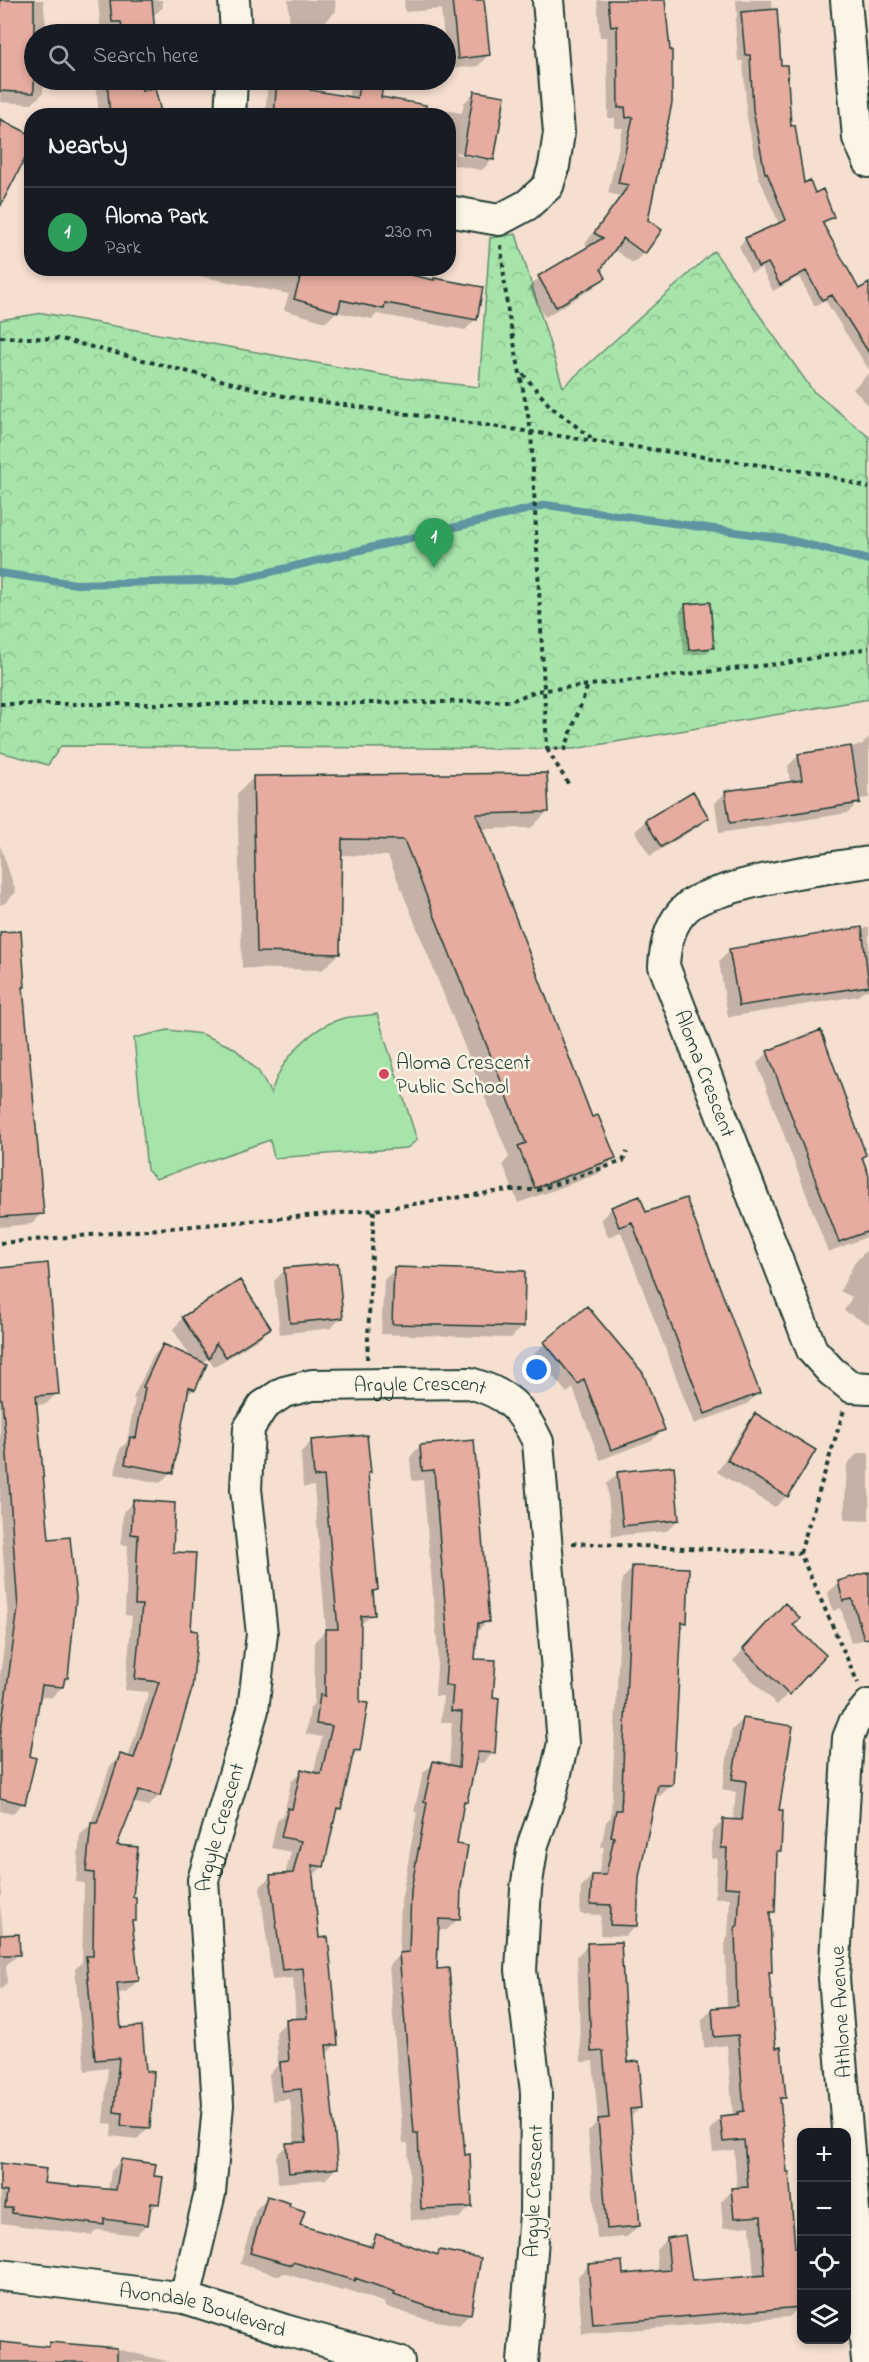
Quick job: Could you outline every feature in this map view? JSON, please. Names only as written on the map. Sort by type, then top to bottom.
[{"type":"street","points":[[234,0],[235,24]]},
{"type":"street","points":[[456,212],[499,220],[527,205],[548,186],[554,166],[559,133],[548,0]]},
{"type":"street","points":[[846,0],[858,138],[869,162]]},
{"type":"street","points":[[230,108],[231,90]]},
{"type":"street","name":"Aloma Crescent","points":[[860,1388],[831,1371],[812,1350],[664,966],[665,946],[673,926],[686,908],[703,897],[768,878],[869,862]]},
{"type":"street","name":"Argyle Crescent","points":[[185,2298],[210,2193],[218,2104],[203,1880],[253,1710],[262,1634],[246,1489],[249,1428],[263,1406],[284,1392],[312,1385],[470,1383],[490,1389],[507,1398],[527,1419],[538,1442],[564,1743],[551,1794],[533,1844],[526,1889],[521,1970],[536,2092],[535,2214],[523,2362]]},
{"type":"street","name":"Athlone Avenue","points":[[863,2361],[834,1978],[848,1738],[854,1723],[868,1705]]},
{"type":"street","name":"Avondale Boulevard","points":[[0,2275],[185,2298],[285,2330],[399,2362]]},
{"type":"path","points":[[499,220],[507,306],[531,431],[547,748],[569,785]]},
{"type":"path","points":[[0,337],[61,339],[283,396],[822,474],[869,488]]},
{"type":"path","points":[[521,372],[550,406],[594,440]]},
{"type":"path","points":[[0,704],[511,701],[536,691],[786,663],[869,648]]},
{"type":"path","points":[[547,748],[565,748],[588,685]]},
{"type":"path","points":[[0,1243],[374,1210],[496,1192],[538,1190],[623,1161],[627,1152]]},
{"type":"path","points":[[366,1385],[374,1210]]},
{"type":"path","points":[[860,1388],[800,1553],[868,1705]]},
{"type":"path","points":[[546,1542],[800,1553]]},
{"type":"green space","points":[[516,234],[563,387],[714,251],[813,391],[869,437],[869,699],[574,749],[61,746],[48,765],[0,752],[0,320],[43,313],[393,377],[479,387],[490,238]]},
{"type":"green space","points":[[377,1014],[417,1140],[407,1148],[274,1158],[270,1140],[156,1179],[147,1170],[134,1038],[168,1030],[202,1034],[234,1048],[259,1072],[271,1094],[281,1069],[308,1037],[331,1022]]},
{"type":"building","points":[[0,0],[34,0],[34,24],[24,24],[24,90],[34,90],[34,93],[0,91]]},
{"type":"building","points":[[110,0],[152,0],[154,24],[112,22]]},
{"type":"building","points":[[452,0],[484,0],[490,55],[458,59]]},
{"type":"building","points":[[608,0],[665,0],[670,50],[672,50],[672,103],[648,220],[662,230],[645,254],[623,238],[601,269],[606,278],[556,307],[538,276],[603,238],[594,233],[629,185],[618,183],[633,117],[626,118],[625,107],[618,108],[617,26],[611,27]]},
{"type":"building","points":[[777,9],[781,65],[787,65],[791,126],[795,125],[804,183],[810,180],[815,193],[823,189],[834,217],[822,222],[859,289],[869,283],[869,353],[832,295],[822,300],[806,271],[780,285],[768,263],[758,267],[745,238],[786,220],[767,173],[765,173],[753,110],[750,55],[745,55],[741,12]]},
{"type":"building","points":[[108,90],[156,90],[160,108],[109,108]]},
{"type":"building","points":[[276,90],[310,90],[357,98],[358,90],[382,90],[381,97],[426,105],[426,108],[275,108]]},
{"type":"building","points":[[474,91],[505,96],[494,160],[463,154]]},
{"type":"building","points":[[0,119],[24,131],[24,160],[0,207]]},
{"type":"building","points":[[301,276],[416,276],[483,287],[477,320],[385,303],[384,309],[341,300],[338,312],[294,299]]},
{"type":"building","points":[[710,602],[714,648],[689,650],[685,604]]},
{"type":"building","points":[[851,746],[860,803],[730,823],[725,791],[802,780],[798,754]]},
{"type":"building","points":[[547,773],[549,812],[476,814],[592,1117],[598,1115],[616,1158],[535,1188],[518,1146],[526,1143],[404,840],[342,839],[340,954],[257,952],[253,776]]},
{"type":"building","points":[[693,791],[709,818],[661,847],[645,820]]},
{"type":"building","points":[[862,927],[869,986],[739,1006],[729,949]]},
{"type":"building","points":[[21,931],[25,987],[23,987],[44,1214],[0,1217],[0,932]]},
{"type":"building","points":[[821,1030],[866,1155],[862,1157],[869,1176],[869,1231],[839,1242],[767,1051]]},
{"type":"building","points":[[640,1196],[646,1212],[686,1198],[760,1393],[705,1414],[632,1222],[619,1227],[611,1207]]},
{"type":"building","points":[[48,1263],[59,1394],[36,1396],[49,1539],[70,1537],[76,1598],[68,1678],[65,1678],[63,1687],[42,1685],[30,1756],[36,1758],[25,1804],[0,1798],[0,1737],[18,1608],[7,1455],[2,1399],[0,1399],[0,1268]]},
{"type":"building","points":[[338,1263],[343,1318],[290,1323],[284,1268]]},
{"type":"building","points":[[394,1267],[525,1271],[524,1327],[392,1324]]},
{"type":"building","points":[[240,1280],[271,1328],[226,1357],[216,1343],[209,1359],[182,1317]]},
{"type":"building","points":[[587,1306],[643,1373],[665,1430],[611,1450],[584,1379],[578,1384],[544,1342]]},
{"type":"building","points":[[163,1344],[207,1364],[195,1390],[189,1387],[173,1473],[125,1464],[130,1437],[136,1438],[145,1388],[143,1387]]},
{"type":"building","points":[[755,1413],[816,1450],[788,1497],[727,1460]]},
{"type":"building","points":[[367,1435],[378,1590],[373,1591],[375,1615],[361,1616],[360,1702],[368,1703],[360,1751],[354,1750],[341,1809],[337,1808],[324,1867],[312,1865],[319,1938],[328,1937],[334,1995],[338,2045],[326,2045],[338,2168],[289,2173],[286,2143],[306,2142],[301,2089],[282,2091],[280,2062],[289,2061],[286,2019],[307,2018],[303,1968],[282,1970],[270,1875],[293,1873],[301,1841],[281,1837],[288,1808],[292,1809],[301,1769],[321,1774],[332,1726],[316,1724],[320,1695],[325,1696],[325,1629],[338,1629],[324,1476],[314,1477],[311,1440]]},
{"type":"building","points":[[474,1440],[489,1622],[478,1623],[475,1659],[496,1660],[493,1697],[499,1698],[495,1753],[478,1752],[467,1802],[464,1801],[457,1844],[468,1846],[461,1887],[460,1920],[439,1919],[437,1969],[449,1968],[465,2155],[470,2154],[472,2207],[421,2209],[418,2133],[414,2133],[399,1953],[409,1952],[411,1890],[427,1802],[424,1801],[433,1761],[459,1767],[462,1712],[451,1711],[453,1686],[445,1685],[448,1640],[434,1470],[422,1471],[420,1445]]},
{"type":"building","points":[[674,1466],[679,1520],[623,1526],[617,1472]]},
{"type":"building","points":[[133,1500],[175,1503],[173,1552],[196,1553],[191,1630],[198,1631],[192,1689],[160,1796],[139,1790],[117,1845],[138,1847],[133,1897],[136,1897],[136,1921],[132,1921],[139,1981],[117,1983],[121,2028],[142,2026],[146,2071],[154,2072],[150,2128],[121,2126],[122,2113],[114,2112],[119,2058],[95,2060],[86,1956],[93,1956],[94,1873],[86,1872],[91,1823],[97,1823],[120,1754],[134,1758],[159,1682],[135,1679],[142,1605],[135,1605],[138,1535],[131,1534]]},
{"type":"building","points":[[632,1566],[689,1568],[687,1623],[682,1622],[673,1785],[658,1785],[639,1877],[637,1926],[610,1925],[611,1905],[590,1904],[592,1875],[606,1875],[614,1837],[611,1836],[616,1810],[621,1810]]},
{"type":"building","points":[[869,1572],[869,1638],[864,1639],[852,1599],[843,1601],[838,1581]]},
{"type":"building","points":[[785,1603],[800,1618],[793,1625],[826,1655],[789,1695],[743,1649]]},
{"type":"building","points":[[743,1718],[793,1726],[779,1810],[783,1810],[781,1851],[777,1851],[775,1912],[770,1912],[772,1972],[769,1972],[776,2048],[781,2047],[786,2098],[780,2098],[795,2247],[797,2247],[797,2307],[593,2324],[588,2264],[622,2261],[623,2274],[670,2270],[667,2238],[685,2235],[692,2281],[765,2275],[761,2216],[734,2218],[731,2188],[748,2187],[744,2140],[723,2142],[720,2116],[744,2111],[738,2035],[714,2037],[712,2008],[737,2006],[735,1928],[738,1925],[740,1888],[725,1887],[727,1848],[721,1848],[723,1819],[742,1820],[746,1781],[732,1779]]},
{"type":"building","points":[[19,1934],[20,1955],[0,1955],[0,1935]]},
{"type":"building","points":[[621,1942],[628,2062],[639,2061],[641,2083],[639,2084],[641,2108],[630,2109],[640,2226],[607,2229],[598,2119],[609,2118],[603,2051],[591,2052],[587,1943]]},
{"type":"building","points":[[121,2159],[156,2164],[154,2176],[163,2177],[159,2204],[151,2203],[148,2225],[104,2219],[104,2225],[12,2213],[12,2208],[5,2208],[7,2192],[0,2191],[0,2163],[46,2169],[44,2183],[116,2190]]},
{"type":"building","points":[[267,2196],[290,2203],[289,2206],[305,2211],[300,2225],[372,2247],[376,2234],[438,2255],[439,2250],[481,2258],[471,2314],[432,2308],[355,2278],[355,2281],[293,2262],[292,2265],[250,2253]]},
{"type":"building","points":[[0,2342],[49,2347],[49,2342],[117,2348],[117,2362],[0,2362]]},
{"type":"waterway","points":[[0,573],[76,584],[237,580],[546,505],[785,539],[869,560]]},
{"type":"place","name":"Aloma Park","points":[[434,568]]},
{"type":"place","name":"Aloma Crescent Public School","points":[[384,1074]]}]
